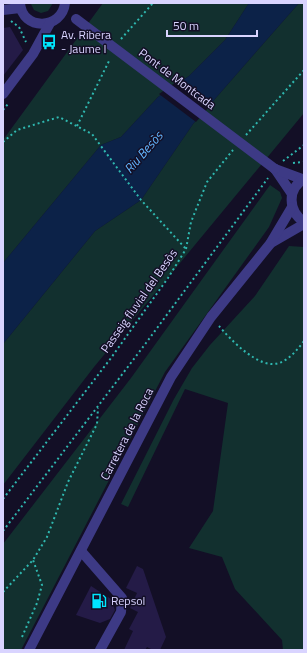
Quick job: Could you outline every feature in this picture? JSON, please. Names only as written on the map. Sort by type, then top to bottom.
[{"type":"street","points":[[3,10],[20,5],[24,15],[30,21],[38,24],[50,23],[56,20],[64,6]]},
{"type":"street","name":"Pont de Montcada","points":[[64,6],[76,19],[275,169]]},
{"type":"street","points":[[3,94],[50,23]]},
{"type":"street","points":[[30,52],[38,24]]},
{"type":"street","points":[[275,169],[303,179],[294,187],[292,194],[292,207],[296,215],[304,223]]},
{"type":"street","points":[[275,169],[292,194]]},
{"type":"street","name":"Carretera de la Roca","points":[[29,650],[82,551],[171,377],[211,317],[270,244],[292,207]]},
{"type":"street","name":"Carretera de la Roca","points":[[270,244],[304,223]]},
{"type":"street","points":[[82,551],[122,598],[121,612],[100,650]]},
{"type":"path","points":[[120,40],[153,3]]},
{"type":"path","points":[[7,20],[14,22],[19,27],[30,52]]},
{"type":"path","points":[[77,126],[111,58]]},
{"type":"path","points":[[244,138],[304,70]]},
{"type":"path","points":[[3,142],[17,130],[59,117],[92,134],[141,200],[186,249]]},
{"type":"path","points":[[304,145],[282,161],[299,164],[304,162]]},
{"type":"path","name":"Passeig fluvial del Besòs","points":[[3,499],[168,278],[186,249],[191,222],[207,182],[234,149]]},
{"type":"path","points":[[3,531],[268,179]]},
{"type":"path","points":[[211,317],[234,342],[249,355],[268,363],[279,364],[297,350],[304,341]]},
{"type":"path","points":[[3,592],[33,560],[47,537],[68,482],[97,424],[98,406]]},
{"type":"path","points":[[21,640],[37,603],[42,585],[33,560]]},
{"type":"green space","points":[[53,3],[48,11],[41,13],[34,10],[31,4]]},
{"type":"green space","points":[[103,3],[249,3],[225,40],[189,76],[158,97],[121,137],[101,145],[3,263],[3,140]]},
{"type":"green space","points":[[299,3],[304,3],[304,113],[94,367],[3,485],[3,344],[95,231],[141,200],[193,124]]},
{"type":"green space","points":[[270,185],[280,192],[282,198],[269,227],[165,372],[21,650],[3,650],[3,544],[131,378]]},
{"type":"green space","points":[[289,246],[304,247],[304,650],[283,650],[282,640],[235,589],[222,557],[189,548],[213,511],[228,403],[185,389],[128,507],[121,504],[174,399],[192,368],[210,345],[255,296]]},
{"type":"water","name":"Riu Besòs","points":[[249,3],[299,3],[193,124],[141,200],[95,231],[3,344],[3,263],[101,145],[121,137],[158,97],[189,76],[225,40]]},
{"type":"pier","points":[[176,82],[209,107],[196,122],[159,94]]},
{"type":"building","points":[[10,27],[23,50],[3,76],[3,28]]},
{"type":"building","points":[[137,566],[143,569],[166,637],[160,650],[153,650],[147,647],[145,650],[124,650],[133,631],[129,629],[138,612],[130,608],[137,593],[126,588]]},
{"type":"building","points":[[91,586],[111,599],[115,610],[110,619],[100,623],[76,615]]},
{"type":"place","name":"Av. Ribera - Jaume I","points":[[49,42]]},
{"type":"place","name":"Repsol","points":[[99,601]]}]
